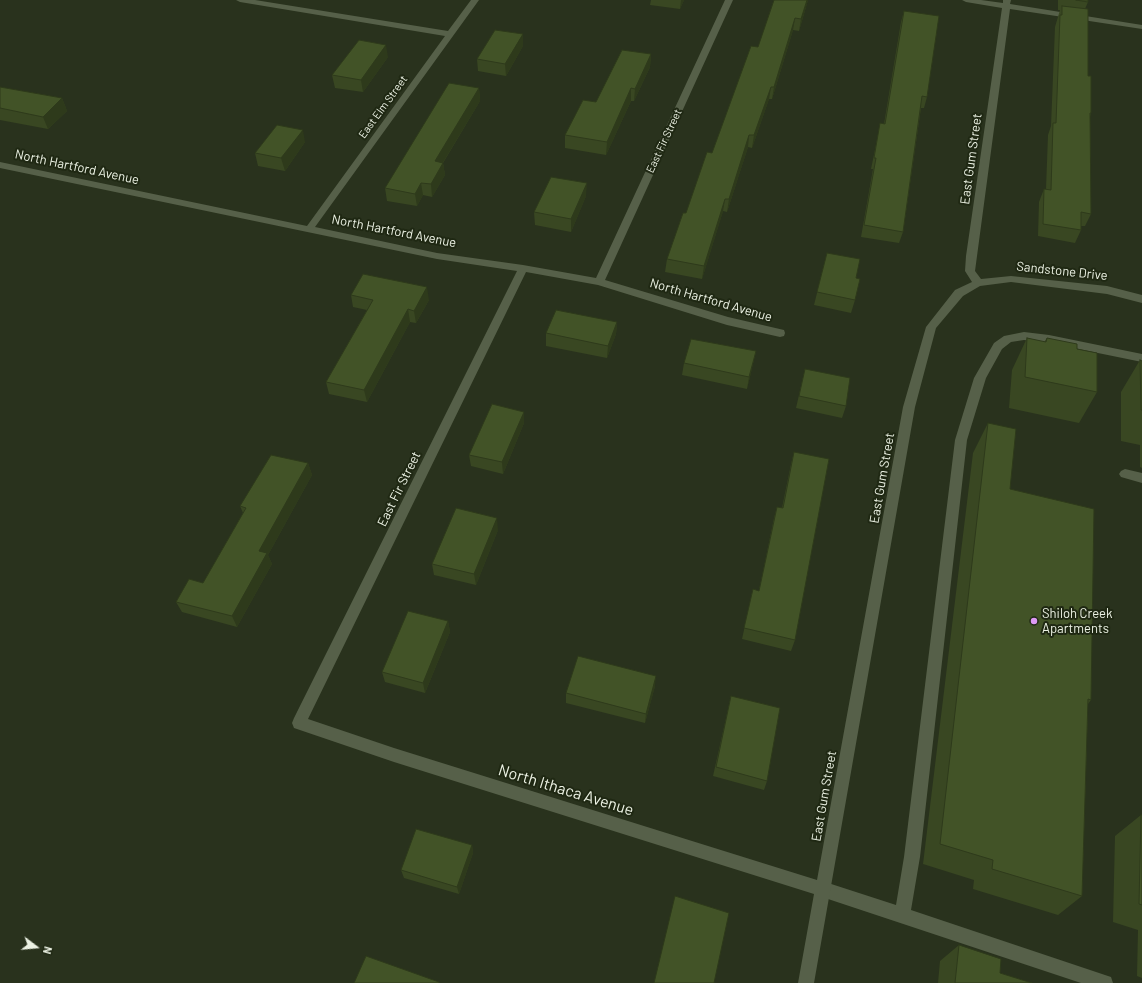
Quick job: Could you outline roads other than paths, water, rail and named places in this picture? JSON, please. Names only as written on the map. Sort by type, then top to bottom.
[{"type":"street","points":[[240,0],[450,34]]},
{"type":"street","name":"East Elm Street","points":[[310,228],[475,0]]},
{"type":"street","name":"East Fir Street","points":[[599,282],[729,0]]},
{"type":"street","points":[[966,0],[1007,3],[1142,27]]},
{"type":"street","name":"East Gum Street","points":[[806,983],[909,407],[931,327],[959,294],[978,283],[970,271],[971,256],[1007,3]]},
{"type":"street","name":"North Hartford Avenue","points":[[0,165],[310,228],[437,256],[524,268],[599,282],[727,321],[780,334]]},
{"type":"street","name":"East Fir Street","points":[[299,723],[524,268]]},
{"type":"street","name":"Sandstone Drive","points":[[978,283],[1018,280],[1108,290],[1142,298]]},
{"type":"street","points":[[902,915],[912,857],[961,440],[980,378],[998,346],[1008,340],[1024,336],[1049,339],[1142,358]]},
{"type":"street","points":[[1125,474],[1142,478]]},
{"type":"street","name":"North Ithaca Avenue","points":[[299,723],[394,755],[822,889],[1105,983]]},
{"type":"place","name":"Shiloh Creek Apartments","points":[[1034,621]]}]
